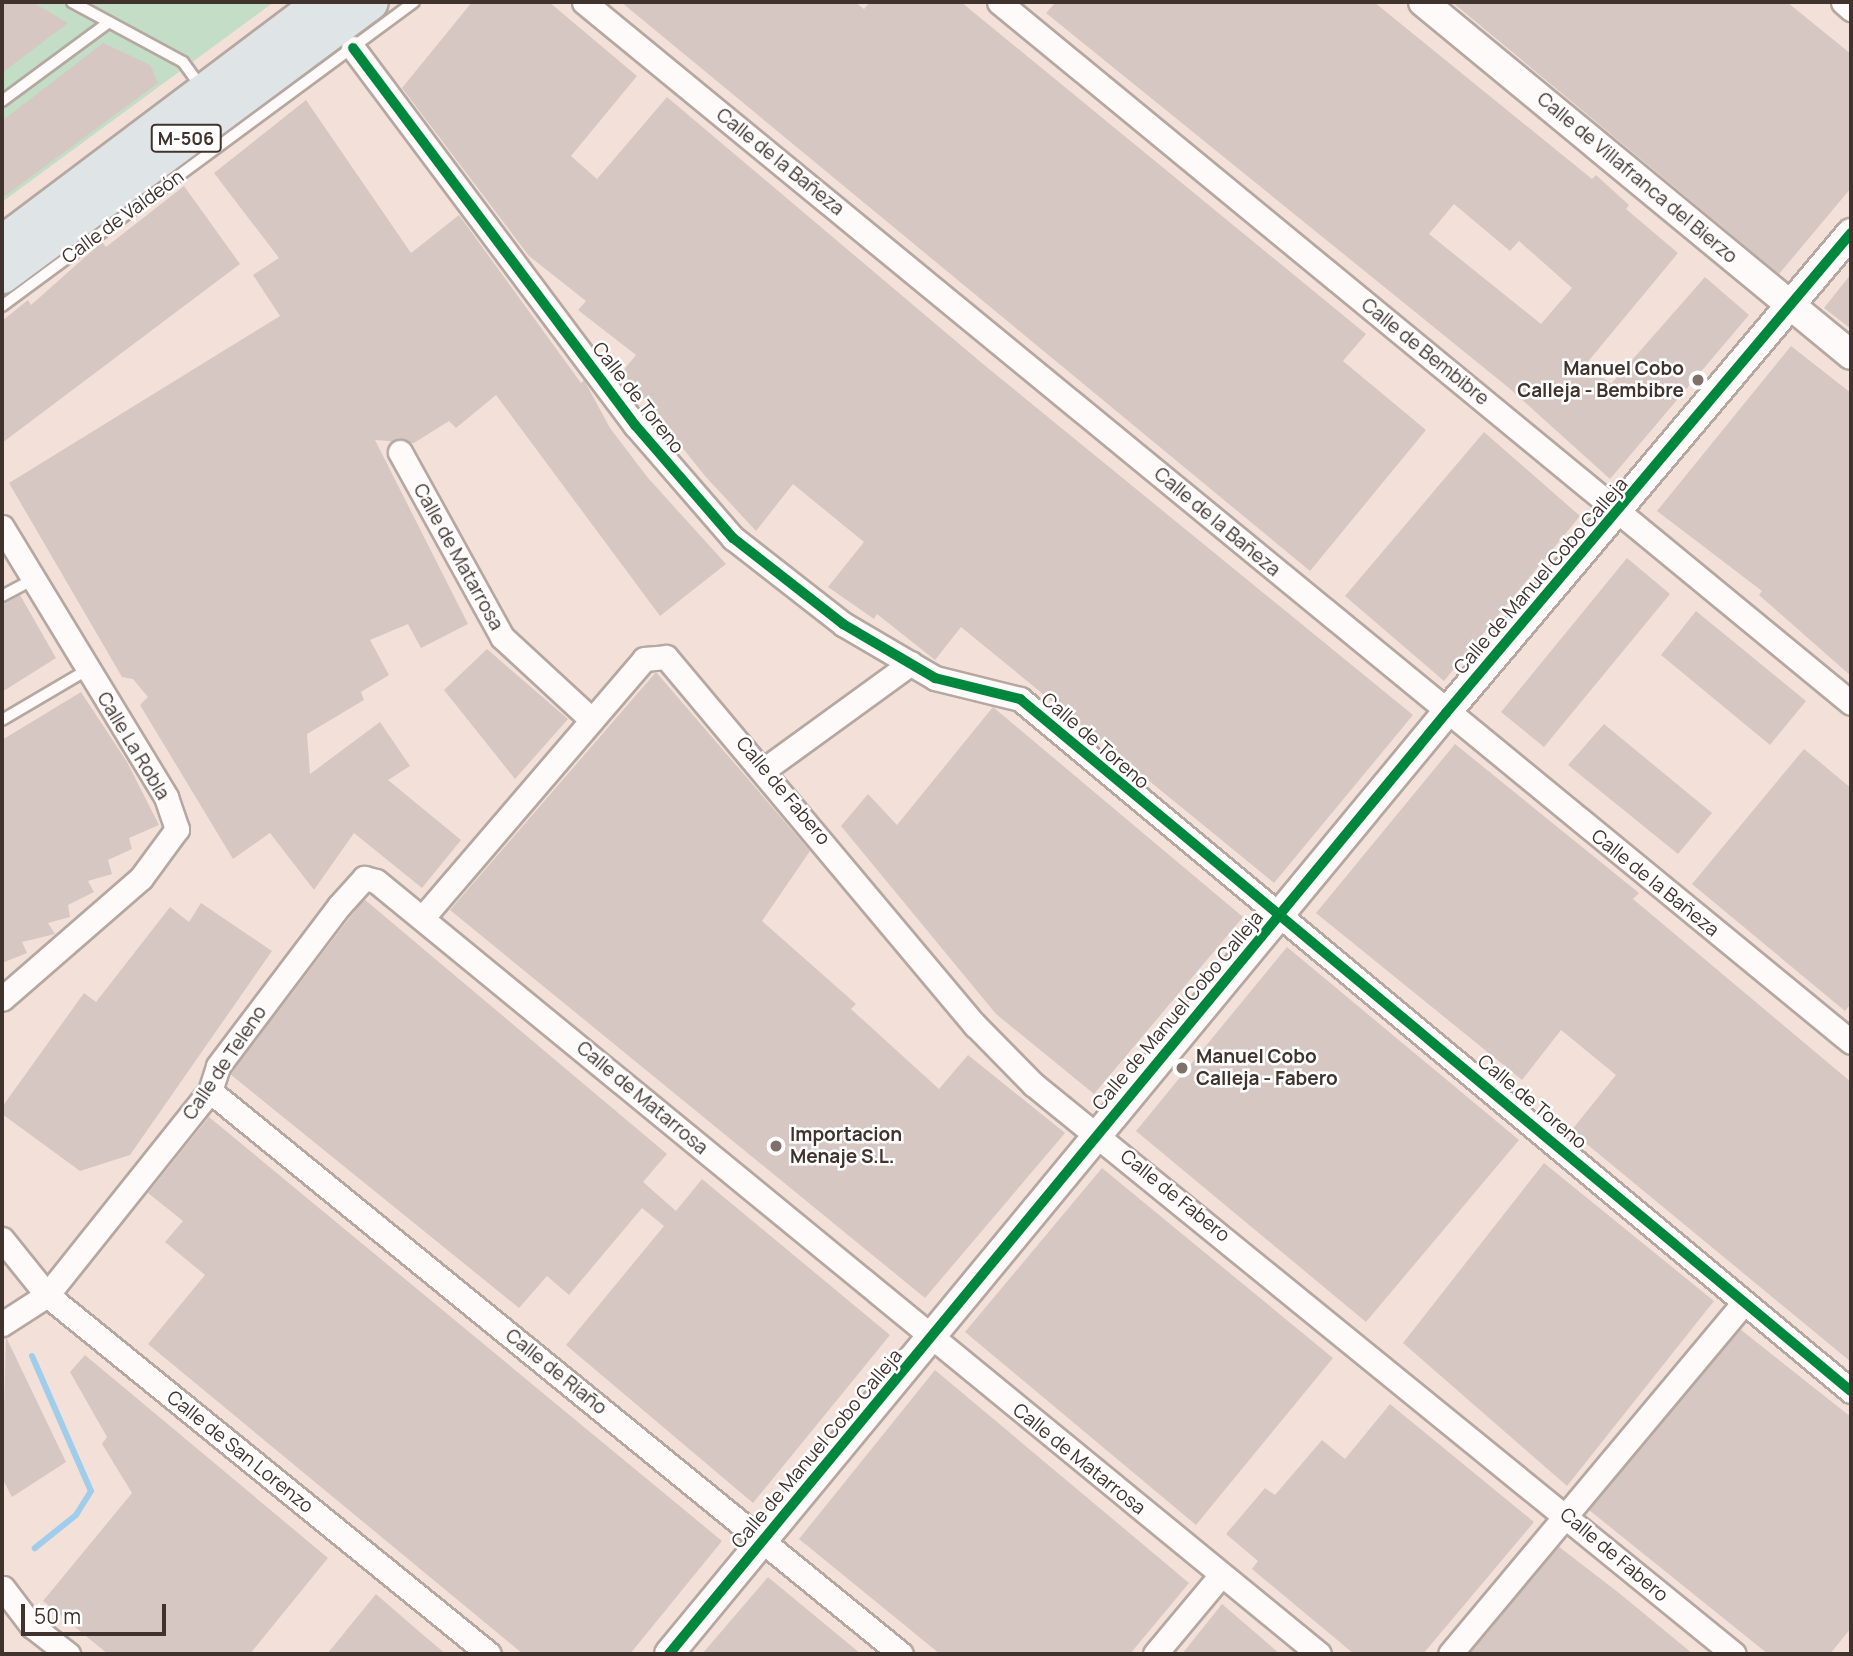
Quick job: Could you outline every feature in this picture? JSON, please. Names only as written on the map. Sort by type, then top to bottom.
[{"type":"main road","name":"M-506","points":[[2,243],[322,2]]},
{"type":"main road","name":"M-506","points":[[2,275],[370,2]]},
{"type":"street","name":"Calle de la Bañeza","points":[[584,2],[1446,713],[1851,1042]]},
{"type":"street","name":"Calle de Bembibre","points":[[999,2],[1851,703]]},
{"type":"street","name":"Calle de Villafranca del Bierzo","points":[[1423,2],[1851,355]]},
{"type":"street","points":[[1843,2],[1851,9]]},
{"type":"street","name":"Calle de Toreno","points":[[353,48],[635,425],[699,500],[784,582],[911,663],[964,689],[1020,699],[1851,1391]]},
{"type":"street","name":"Calle de Manuel Cobo Calleja","points":[[669,1654],[1446,713],[1620,512],[1851,233]]},
{"type":"street","name":"Calle de Matarrosa","points":[[400,452],[502,637],[592,720]]},
{"type":"street","name":"Calle La Robla","points":[[2,527],[166,797],[177,829],[141,878],[2,999]]},
{"type":"street","name":"Calle de Fabero","points":[[592,720],[644,659],[666,657],[765,769],[975,1025],[1033,1084],[1098,1134],[1734,1654]]},
{"type":"street","points":[[765,769],[911,663]]},
{"type":"street","points":[[424,916],[592,720]]},
{"type":"street","name":"Calle de Teleno","points":[[2,1324],[47,1294],[210,1091],[218,1066],[364,878],[388,887],[424,916]]},
{"type":"street","name":"Calle de Matarrosa","points":[[424,916],[930,1339],[1319,1654]]},
{"type":"street","name":"Calle de Riaño","points":[[210,1091],[901,1654]]},
{"type":"street","name":"Calle de San Lorenzo","points":[[2,1239],[47,1294],[489,1654]]},
{"type":"street","points":[[1450,1654],[1743,1303]]},
{"type":"street","points":[[1155,1654],[1221,1575]]},
{"type":"street","points":[[2,1584],[32,1626],[68,1654]]},
{"type":"lane","points":[[72,2],[183,62],[204,90]]},
{"type":"lane","name":"Calle de Valdeón","points":[[2,306],[414,2]]},
{"type":"lane","points":[[2,101],[109,22]]},
{"type":"lane","points":[[2,596],[32,580]]},
{"type":"lane","points":[[2,720],[87,670]]},
{"type":"green space","points":[[2,2],[274,2],[2,202]]},
{"type":"building","points":[[2,2],[32,2],[68,23],[2,73]]},
{"type":"building","points":[[472,2],[549,2],[637,76],[571,156],[597,179],[667,97],[983,364],[1413,715],[1274,883],[961,627],[935,660],[877,614],[874,619],[828,587],[864,542],[793,484],[756,531],[705,476],[622,372],[636,355],[578,310],[586,301],[529,256],[402,88]]},
{"type":"building","points":[[621,2],[855,2],[864,9],[870,2],[961,2],[1366,334],[1343,361],[1426,430],[1310,571]]},
{"type":"building","points":[[1056,2],[1374,2],[1592,179],[1596,175],[1629,205],[1626,209],[1678,253],[1586,364],[1611,384],[1705,277],[1749,315],[1610,479],[1509,388],[1046,13]],"holes":[[[1454,204],[1510,251],[1519,241],[1572,288],[1541,324],[1429,234]]]},
{"type":"building","points":[[1452,2],[1787,2],[1851,54],[1851,188],[1779,274]]},
{"type":"building","points":[[103,43],[150,65],[158,83],[2,198],[2,121]]},
{"type":"building","points":[[306,100],[411,253],[459,215],[581,383],[584,380],[610,428],[648,478],[726,564],[660,616],[496,395],[456,428],[449,421],[414,443],[375,440],[468,624],[421,648],[408,624],[370,640],[389,675],[361,692],[364,700],[307,734],[310,774],[380,722],[410,766],[388,780],[461,840],[422,888],[354,833],[314,890],[270,833],[233,859],[140,705],[148,697],[133,679],[122,677],[9,483],[280,316],[253,275],[279,258],[214,173]]},
{"type":"building","points":[[184,186],[240,264],[2,443],[2,321],[28,300],[31,305],[102,242],[106,247]]},
{"type":"building","points":[[1851,274],[1851,329],[1824,308]]},
{"type":"building","points":[[1791,346],[1851,393],[1851,676],[1759,595],[1762,591],[1657,511]]},
{"type":"building","points":[[1484,432],[1580,516],[1444,681],[1345,596]]},
{"type":"building","points":[[1627,558],[1670,594],[1544,747],[1501,712]]},
{"type":"building","points":[[20,595],[56,658],[2,692],[2,605]]},
{"type":"building","points":[[1696,611],[1806,701],[1770,745],[1661,655]]},
{"type":"building","points":[[487,649],[568,719],[515,779],[444,690]]},
{"type":"building","points":[[656,672],[810,851],[762,921],[856,1004],[851,1009],[939,1089],[968,1055],[1065,1133],[925,1298],[450,910]]},
{"type":"building","points":[[81,692],[127,762],[159,825],[129,838],[132,849],[108,860],[112,874],[88,881],[94,892],[68,905],[70,917],[48,923],[55,934],[22,942],[27,953],[2,963],[2,740]]},
{"type":"building","points":[[993,707],[1243,917],[1094,1094],[996,1014],[841,826],[868,794],[897,825]]},
{"type":"building","points":[[1604,724],[1712,813],[1678,854],[1568,765]]},
{"type":"building","points":[[1455,744],[1639,893],[1633,899],[1851,1082],[1851,1362],[1571,1131],[1616,1075],[1561,1030],[1522,1080],[1316,913]]},
{"type":"building","points":[[1804,749],[1851,788],[1851,1004],[1845,1011],[1692,884]]},
{"type":"building","points":[[364,899],[667,1154],[643,1182],[676,1211],[702,1179],[890,1335],[753,1503],[566,1345],[664,1226],[642,1208],[569,1295],[547,1276],[519,1308],[230,1074]]},
{"type":"building","points":[[201,903],[272,951],[130,1155],[80,1171],[2,1114],[2,1107],[84,993],[96,1002],[170,907],[189,922]]},
{"type":"building","points":[[1287,947],[1519,1140],[1366,1322],[1136,1131]]},
{"type":"building","points":[[209,1117],[722,1541],[630,1654],[523,1654],[148,1344],[205,1275],[165,1242],[183,1221],[148,1193]]},
{"type":"building","points":[[1544,1163],[1714,1301],[1567,1486],[1403,1343]]},
{"type":"building","points":[[1102,1168],[1333,1358],[1196,1525],[965,1332]]},
{"type":"building","points":[[1740,1329],[1851,1417],[1851,1628],[1830,1654],[1768,1654],[1589,1510]]},
{"type":"building","points":[[6,1337],[66,1462],[12,1497],[2,1478]]},
{"type":"building","points":[[85,1355],[328,1558],[250,1654],[108,1654],[43,1601],[132,1493],[102,1444],[107,1437],[70,1372]]},
{"type":"building","points":[[935,1370],[1189,1583],[1130,1654],[940,1654],[799,1539]]},
{"type":"building","points":[[1390,1404],[1534,1522],[1423,1654],[1354,1654],[1252,1569],[1258,1561],[1226,1534],[1265,1488],[1275,1495],[1322,1440],[1345,1459]]},
{"type":"building","points":[[1558,1546],[1619,1593],[1693,1654],[1468,1654]]},
{"type":"building","points":[[768,1577],[861,1654],[702,1654]]},
{"type":"building","points":[[376,1594],[422,1634],[446,1654],[327,1654]]},
{"type":"building","points":[[1222,1604],[1280,1654],[1182,1654]]},
{"type":"waterway","points":[[32,1356],[91,1491],[76,1515],[35,1548]]},
{"type":"cycle path","points":[[353,48],[635,425],[733,538],[843,624],[935,678],[1020,699],[1851,1391]]},
{"type":"cycle path","points":[[669,1654],[1446,713],[1851,233]]},
{"type":"place","name":"Manuel Cobo Calleja - Bembibre","points":[[1698,380]]},
{"type":"place","name":"Manuel Cobo Calleja - Fabero","points":[[1182,1068]]},
{"type":"place","name":"Importacion Menaje S.L.","points":[[776,1146]]}]
